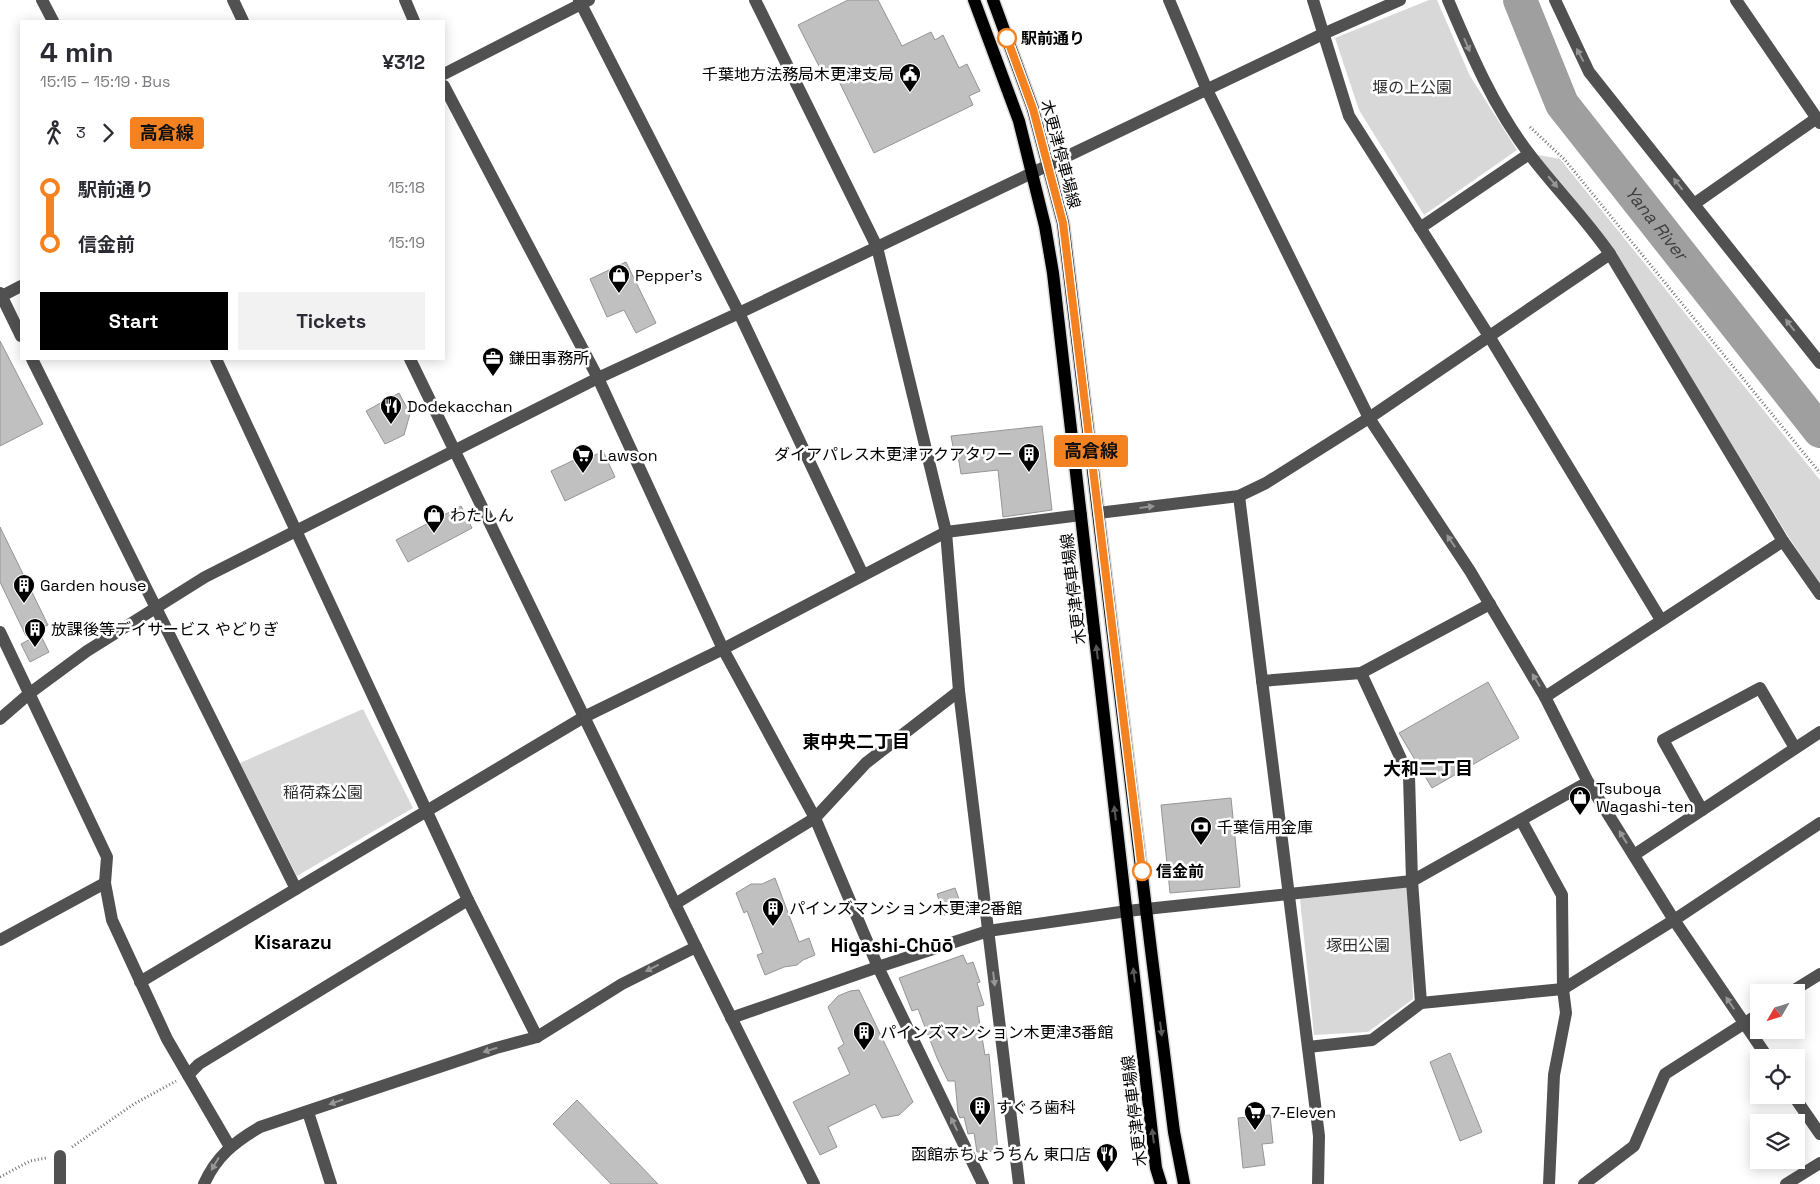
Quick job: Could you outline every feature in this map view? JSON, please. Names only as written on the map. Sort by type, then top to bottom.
[{"type":"main road","name":"木更津停車場線","points":[[974,0],[1019,121],[1046,226],[1053,273],[1156,1168],[1161,1184]]},
{"type":"main road","name":"木更津停車場線","points":[[993,0],[1033,109],[1063,223],[1174,1132],[1184,1184]]},
{"type":"street","points":[[42,0],[52,20]]},
{"type":"street","points":[[233,0],[243,20]]},
{"type":"street","points":[[404,0],[414,20]]},
{"type":"street","points":[[755,0],[878,247],[946,532],[959,692],[1018,1184]]},
{"type":"street","points":[[1169,0],[1207,90],[1369,418],[1490,604],[1546,697],[1588,782],[1674,920],[1762,1049]]},
{"type":"street","points":[[1313,0],[1349,116],[1489,336],[1661,620]]},
{"type":"street","points":[[0,719],[30,693],[87,650],[205,577],[598,378],[878,247],[1322,34],[1400,0]]},
{"type":"street","points":[[1448,0],[1482,80],[1529,154],[1596,233],[1610,254],[1783,541],[1820,594]]},
{"type":"street","points":[[1555,0],[1589,72],[1820,363]]},
{"type":"street","points":[[1694,204],[1818,121],[1736,0]]},
{"type":"street","points":[[445,73],[583,1],[739,313],[863,575]]},
{"type":"street","points":[[445,88],[598,378],[723,649],[815,818],[878,967],[983,1184]]},
{"type":"street","points":[[1420,228],[1529,154]]},
{"type":"street","points":[[1098,513],[1239,496],[1266,483],[1369,418],[1610,254]]},
{"type":"street","points":[[20,286],[0,295],[20,334]]},
{"type":"street","points":[[32,360],[296,889]]},
{"type":"street","points":[[216,360],[468,900],[537,1037]]},
{"type":"street","points":[[410,360],[696,947],[814,1184]]},
{"type":"street","points":[[1239,496],[1319,1136],[1318,1184]]},
{"type":"street","points":[[140,982],[584,717],[723,649],[946,532],[1081,515]]},
{"type":"street","points":[[1546,697],[1783,541]]},
{"type":"street","points":[[1262,680],[1361,673],[1490,604]]},
{"type":"street","points":[[0,632],[107,857],[105,883],[112,920],[167,1039],[230,1147]]},
{"type":"street","points":[[1361,673],[1409,776],[1412,881],[1421,1003]]},
{"type":"street","points":[[1702,810],[1663,740],[1760,688],[1795,748]]},
{"type":"street","points":[[675,904],[815,818],[866,763],[959,692]]},
{"type":"street","points":[[1634,855],[1820,732]]},
{"type":"street","points":[[731,1018],[988,931],[1127,911],[1412,881],[1588,782]]},
{"type":"street","points":[[1521,820],[1562,895],[1563,989],[1566,1012],[1554,1076],[1549,1184]]},
{"type":"street","points":[[1308,1048],[1372,1040],[1421,1003],[1563,989],[1674,920],[1820,823]]},
{"type":"street","points":[[0,940],[105,883]]},
{"type":"street","points":[[188,1075],[199,1064],[468,900]]},
{"type":"street","points":[[204,1184],[218,1158],[230,1147],[260,1127],[487,1051],[537,1037],[622,984],[696,947]]},
{"type":"street","points":[[1804,984],[1820,974]]},
{"type":"street","points":[[1584,1184],[1634,1146],[1665,1074],[1750,1019]]},
{"type":"street","points":[[1800,1104],[1820,1134]]},
{"type":"street","points":[[308,1112],[331,1184]]},
{"type":"street","points":[[60,1156],[60,1184]]},
{"type":"street","points":[[1786,1184],[1820,1163]]},
{"type":"path","points":[[1524,120],[1565,160],[1820,473]]},
{"type":"path","points":[[0,1177],[30,1161],[60,1156],[134,1104],[188,1075]]},
{"type":"green space","name":"堰の上公園","points":[[1429,0],[1437,0],[1470,76],[1517,150],[1424,215],[1359,110],[1335,38]]},
{"type":"green space","points":[[1533,154],[1560,159],[1820,480],[1820,584],[1788,536],[1613,250]]},
{"type":"green space","name":"稲荷森公園","points":[[363,709],[413,808],[297,876],[240,763]]},
{"type":"green space","name":"塚田公園","points":[[1409,886],[1413,999],[1368,1032],[1314,1035],[1300,899]]},
{"type":"building","name":"千葉地方法務局木更津支局","points":[[848,0],[878,0],[902,46],[931,32],[935,40],[943,35],[959,68],[967,64],[980,91],[969,96],[973,105],[874,153],[833,69],[823,74],[798,25]]},
{"type":"building","name":"Pepper's","points":[[626,262],[656,323],[636,333],[624,310],[607,317],[590,279]]},
{"type":"building","points":[[0,341],[43,424],[0,446]]},
{"type":"building","name":"Dodekacchan","points":[[399,393],[410,414],[404,435],[385,444],[366,411]]},
{"type":"building","name":"ダイアパレス木更津アクアタワー","points":[[1042,426],[1052,510],[1003,517],[998,470],[961,474],[958,456],[955,457],[951,436]]},
{"type":"building","name":"Lawson","points":[[603,451],[615,477],[565,501],[551,471],[589,453],[591,457]]},
{"type":"building","name":"わたしん","points":[[461,506],[472,528],[408,562],[396,540]]},
{"type":"building","name":"Garden house","points":[[0,527],[48,625],[26,636],[0,582]]},
{"type":"building","name":"放課後等デイサービス やどりぎ","points":[[40,634],[49,652],[30,662],[21,644]]},
{"type":"building","points":[[1488,682],[1519,738],[1432,788],[1399,733]]},
{"type":"building","name":"千葉信用金庫","points":[[1231,798],[1240,887],[1170,893],[1161,805]]},
{"type":"building","name":"パインズマンション木更津2番館","points":[[775,878],[799,942],[809,938],[815,955],[797,965],[784,967],[765,975],[757,955],[763,953],[747,911],[744,913],[736,893],[751,884],[762,884]]},
{"type":"building","points":[[955,888],[963,910],[944,915],[937,894]]},
{"type":"building","points":[[963,955],[967,964],[973,962],[980,982],[977,983],[984,1005],[977,1007],[985,1055],[989,1054],[998,1151],[977,1152],[974,1133],[968,1134],[964,1117],[960,1118],[958,1113],[955,1081],[948,1081],[918,1009],[912,1011],[899,978]]},
{"type":"building","name":"パインズマンション木更津3番館","points":[[859,990],[913,1102],[899,1115],[882,1118],[875,1104],[828,1127],[837,1147],[820,1155],[793,1102],[850,1074],[838,1048],[844,1044],[828,1007],[838,996],[850,991]]},
{"type":"building","points":[[1450,1053],[1482,1132],[1460,1141],[1430,1062]]},
{"type":"building","points":[[577,1100],[658,1184],[611,1184],[553,1124]]},
{"type":"building","name":"7-Eleven","points":[[1270,1115],[1273,1143],[1262,1144],[1265,1165],[1243,1168],[1238,1118]]},
{"type":"waterway","name":"Yana River","points":[[1520,0],[1562,104],[1820,431]]},
{"type":"bus line","name":"高倉線","points":[[1007,38],[1033,109],[1063,223],[1142,871]]},
{"type":"place","name":"駅前通り","points":[[1007,38]]},
{"type":"place","name":"千葉地方法務局木更津支局","points":[[910,93]]},
{"type":"place","name":"Pepper's","points":[[619,294]]},
{"type":"place","name":"鎌田事務所","points":[[493,377]]},
{"type":"place","name":"Dodekacchan","points":[[391,425]]},
{"type":"place","name":"ダイアパレス木更津アクアタワー","points":[[1029,473]]},
{"type":"place","name":"Lawson","points":[[583,474]]},
{"type":"place","name":"わたしん","points":[[434,534]]},
{"type":"place","name":"Garden house","points":[[24,604]]},
{"type":"place","name":"放課後等デイサービス やどりぎ","points":[[35,648]]},
{"type":"place","name":"Tsuboya Wagashi-ten","points":[[1580,816]]},
{"type":"place","name":"千葉信用金庫","points":[[1201,846]]},
{"type":"place","name":"信金前","points":[[1142,871]]},
{"type":"place","name":"パインズマンション木更津2番館","points":[[773,927]]},
{"type":"place","name":"パインズマンション木更津3番館","points":[[864,1051]]},
{"type":"place","name":"すぐろ歯科","points":[[980,1126]]},
{"type":"place","name":"7-Eleven","points":[[1255,1131]]},
{"type":"place","name":"函館赤ちょうちん 東口店","points":[[1107,1173]]},
{"type":"district","name":"東中央二丁目","points":[[856,742]]},
{"type":"district","name":"大和二丁目","points":[[1428,769]]},
{"type":"district","name":"Kisarazu","points":[[293,942]]},
{"type":"district","name":"Higashi-Chūō","points":[[892,945]]}]
